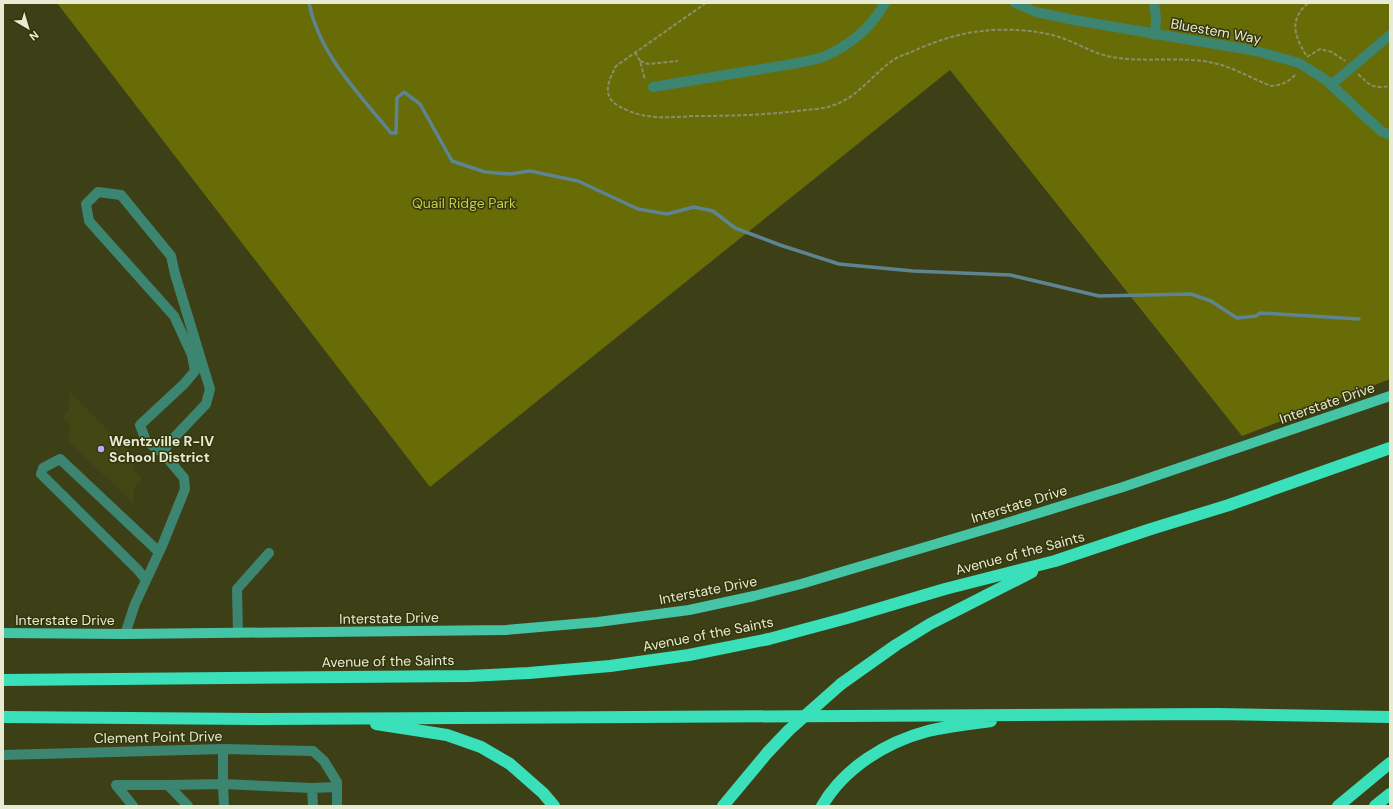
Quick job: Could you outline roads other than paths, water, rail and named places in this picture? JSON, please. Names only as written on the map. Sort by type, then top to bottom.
[{"type":"highway","name":"Avenue of the Saints","points":[[3,680],[469,676],[528,674],[610,666],[690,655],[769,639],[945,589],[1055,561],[1229,505],[1390,448]]},
{"type":"highway","points":[[723,806],[768,752],[789,730],[841,684],[896,645],[930,624],[970,602],[1055,561]]},
{"type":"highway","points":[[3,717],[341,719],[1218,714],[1389,717]]},
{"type":"highway","points":[[822,806],[837,786],[867,759],[883,749],[907,738],[950,727],[1039,715]]},
{"type":"highway","points":[[341,719],[447,735],[481,748],[510,764],[543,793],[554,806]]},
{"type":"highway","points":[[1338,806],[1390,763]]},
{"type":"highway","points":[[1375,806],[1390,794]]},
{"type":"main road","name":"Interstate Drive","points":[[3,633],[124,634],[531,629],[689,610],[801,584],[1003,524],[1138,482],[1390,396]]},
{"type":"street","points":[[653,87],[821,58],[843,47],[862,33],[878,15],[885,3]]},
{"type":"street","name":"Bluestem Way","points":[[1015,3],[1036,12],[1074,20],[1256,51],[1299,63],[1305,61],[1381,130],[1390,135]]},
{"type":"street","points":[[1154,3],[1156,34]]},
{"type":"street","points":[[1331,85],[1390,35]]},
{"type":"street","points":[[124,634],[135,604],[159,552],[185,489],[184,478],[163,453],[146,441],[140,425],[184,384],[195,371],[192,355],[174,316],[89,221],[86,204],[98,192],[121,195],[171,256],[174,274],[210,390],[206,404],[168,444],[163,453]]},
{"type":"street","points":[[146,580],[132,564],[41,474],[43,468],[60,459],[159,552]]},
{"type":"street","points":[[238,633],[237,589],[269,553]]},
{"type":"street","points":[[223,749],[224,806]]},
{"type":"street","name":"Clement Point Drive","points":[[3,755],[223,749],[313,751],[324,761],[336,782],[337,787]]},
{"type":"street","points":[[134,806],[116,785],[223,784],[312,788],[337,787],[337,806]]},
{"type":"street","points":[[168,785],[188,806]]},
{"type":"street","points":[[312,788],[312,806]]},
{"type":"waterway","points":[[309,3],[314,22],[331,56],[354,88],[391,133],[396,133],[397,98],[404,92],[420,104],[452,161],[485,172],[510,174],[530,171],[578,181],[638,209],[667,214],[694,207],[713,211],[735,228],[780,245],[839,264],[913,271],[1010,275],[1099,296],[1191,294],[1211,301],[1237,318],[1256,316],[1260,313],[1359,319]]},
{"type":"place","name":"Wentzville R-IV School District","points":[[101,449]]},
{"type":"park label","name":"Quail Ridge Park","points":[[464,203]]}]
